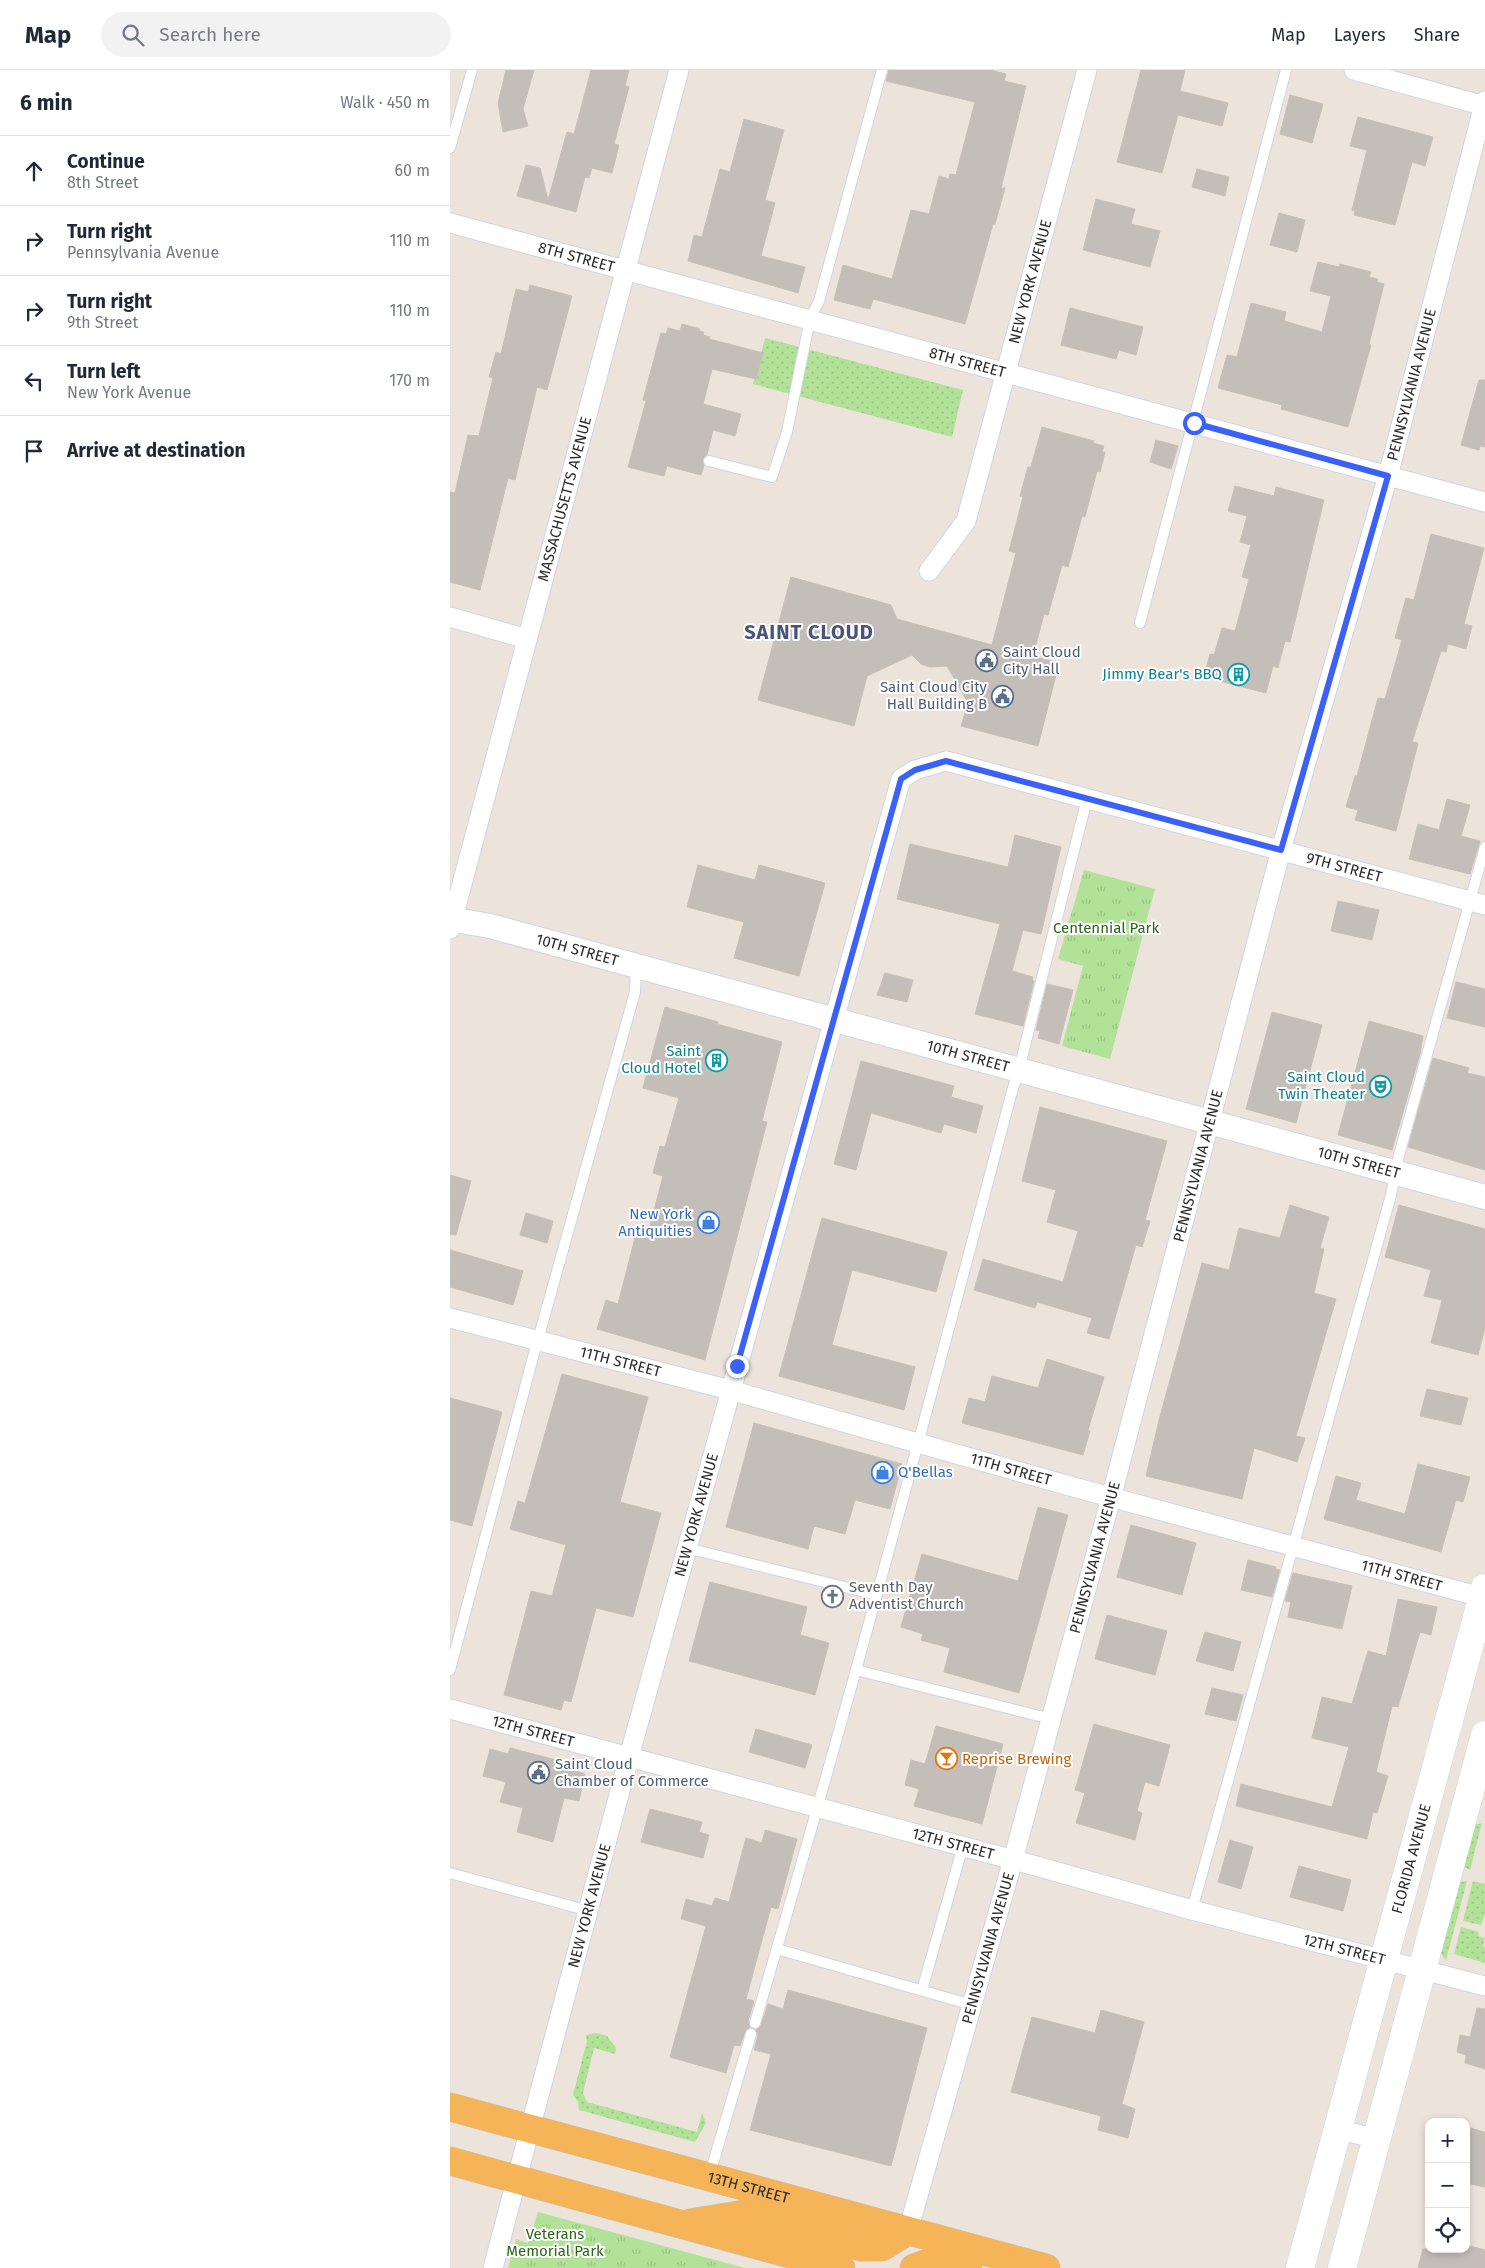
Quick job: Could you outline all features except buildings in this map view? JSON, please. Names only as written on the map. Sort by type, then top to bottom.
[{"type":"highway","name":"13TH STREET","points":[[450,2107],[1046,2268]]},
{"type":"highway","points":[[450,2161],[841,2268]]},
{"type":"highway","points":[[681,2224],[744,2214],[861,2246],[882,2247],[908,2231]]},
{"type":"highway","points":[[914,2268],[934,2261],[968,2268]]},
{"type":"main road","name":"FLORIDA AVENUE","points":[[1300,2268],[1383,1958],[1484,1595]]},
{"type":"main road","points":[[1342,2268],[1485,1734]]},
{"type":"street","name":"MASSACHUSETTS AVENUE","points":[[451,922],[678,70]]},
{"type":"street","name":"NEW YORK AVENUE","points":[[929,571],[966,521],[1086,70]]},
{"type":"street","points":[[1354,70],[1485,104]]},
{"type":"street","name":"PENNSYLVANIA AVENUE","points":[[908,2231],[1013,1860],[1112,1498],[1281,850],[1388,476],[1485,104]]},
{"type":"street","name":"8TH STREET","points":[[450,222],[1485,502]]},
{"type":"street","points":[[450,617],[527,639]]},
{"type":"street","name":"9TH STREET","points":[[915,770],[946,761],[1477,903]]},
{"type":"street","name":"NEW YORK AVENUE","points":[[493,2268],[629,1756],[901,779],[915,770]]},
{"type":"street","name":"10TH STREET","points":[[451,922],[490,926],[1485,1197]]},
{"type":"street","name":"11TH STREET","points":[[450,1318],[730,1390],[1293,1547],[1484,1595]]},
{"type":"street","name":"12TH STREET","points":[[450,1709],[963,1846],[1192,1910],[1485,1986]]},
{"type":"street","points":[[1337,2129],[1376,2139]]},
{"type":"lane","points":[[450,148],[472,70]]},
{"type":"lane","points":[[709,461],[772,477],[787,432],[810,319],[819,301],[882,70]]},
{"type":"lane","points":[[1140,623],[1286,70]]},
{"type":"lane","points":[[755,2023],[877,1595],[1010,1095],[1019,1069],[1087,798]]},
{"type":"lane","points":[[1192,1910],[1293,1547],[1302,1522],[1399,1155],[1477,903],[1485,847]]},
{"type":"lane","points":[[450,1670],[538,1340],[635,992],[636,967]]},
{"type":"lane","points":[[687,1548],[877,1595]]},
{"type":"lane","points":[[856,1670],[1051,1719]]},
{"type":"lane","points":[[922,1990],[963,1846]]},
{"type":"lane","points":[[450,1874],[588,1911]]},
{"type":"lane","points":[[777,1949],[972,2005]]},
{"type":"lane","points":[[709,2178],[751,2034]]},
{"type":"green space","points":[[765,338],[963,390],[952,437],[753,384]]},
{"type":"green space","name":"Centennial Park","points":[[1084,870],[1155,889],[1110,1059],[1062,1046],[1083,966],[1058,959]]},
{"type":"green space","points":[[1482,1823],[1470,1870],[1459,1864],[1473,1825]]},
{"type":"green space","points":[[1467,1881],[1446,1960],[1437,1949],[1452,1883]]},
{"type":"green space","points":[[1473,1881],[1485,1884],[1485,1914],[1481,1925],[1463,1921]]},
{"type":"green space","points":[[1461,1927],[1479,1932],[1478,1936],[1485,1938],[1483,1946],[1485,1947],[1485,1963],[1454,1954]]},
{"type":"green space","points":[[596,2033],[607,2036],[616,2048],[615,2054],[594,2048],[583,2093],[587,2102],[697,2132],[702,2113],[706,2123],[695,2142],[579,2110],[578,2102],[573,2095],[587,2041],[586,2035]]},
{"type":"green space","name":"Veterans Memorial Park","points":[[538,2212],[745,2268],[508,2268],[516,2239],[528,2243]]},
{"type":"place","name":"Saint Cloud City Hall","points":[[987,661]]},
{"type":"place","name":"Jimmy Bear's BBQ","points":[[1238,674]]},
{"type":"place","name":"Saint Cloud City Hall Building B","points":[[1003,696]]},
{"type":"place","name":"Saint Cloud Hotel","points":[[717,1060]]},
{"type":"place","name":"Saint Cloud Twin Theater","points":[[1381,1086]]},
{"type":"place","name":"New York Antiquities","points":[[708,1223]]},
{"type":"place","name":"Q'Bellas","points":[[882,1472]]},
{"type":"place","name":"Seventh Day Adventist Church","points":[[833,1596]]},
{"type":"place","name":"Reprise Brewing","points":[[946,1759]]},
{"type":"place","name":"Saint Cloud Chamber of Commerce","points":[[539,1773]]},
{"type":"district","name":"SAINT CLOUD","points":[[809,632]]},
{"type":"route","points":[[737,1366],[901,779],[915,770],[946,761],[1281,850],[1388,476],[1194,423]]}]
